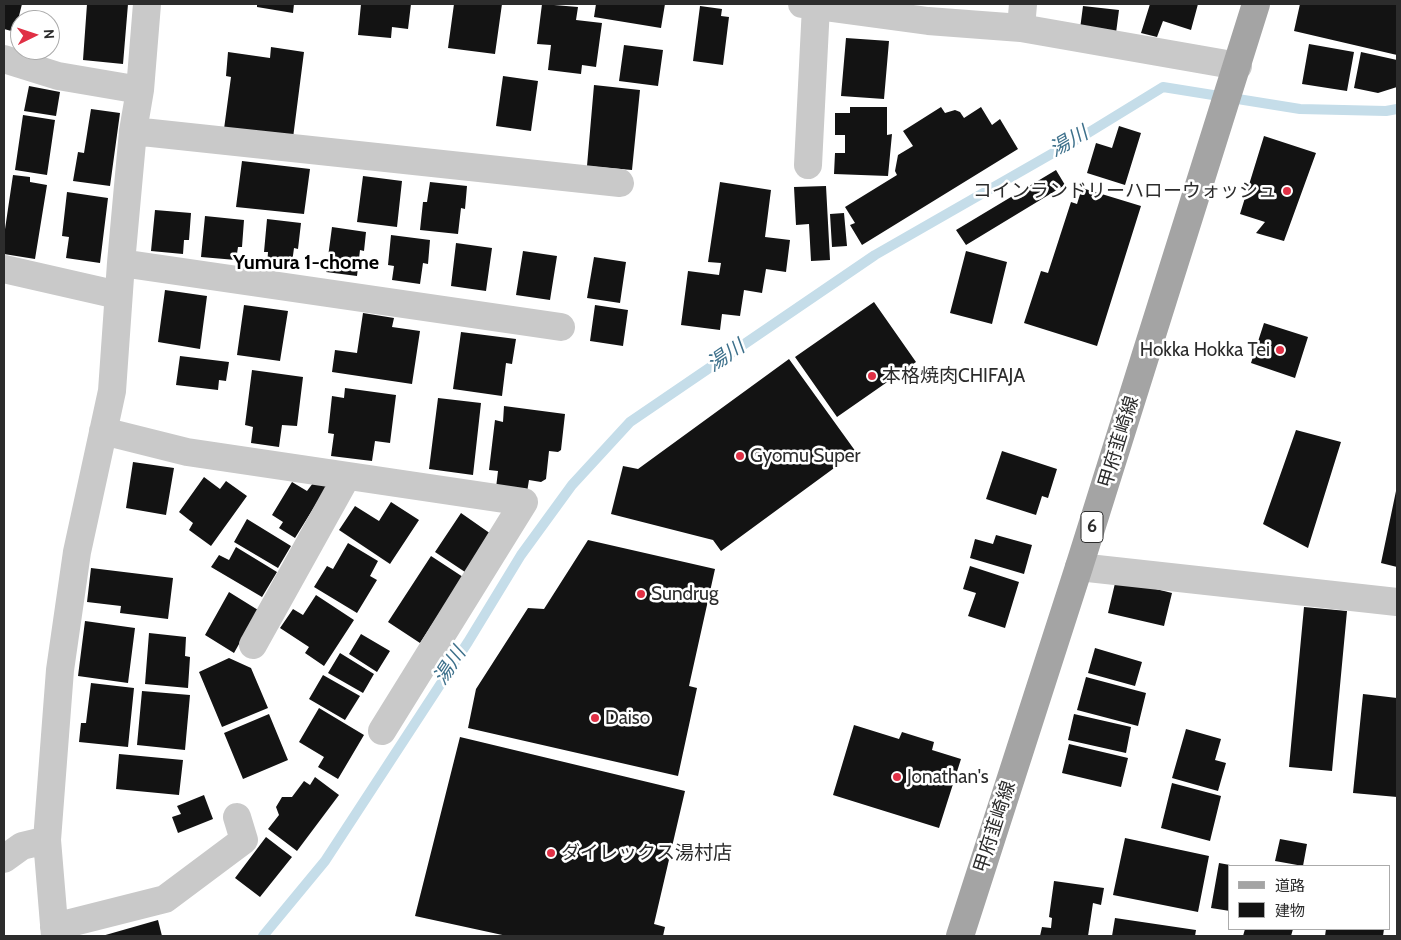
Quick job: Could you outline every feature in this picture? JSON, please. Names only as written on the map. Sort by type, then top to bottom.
[{"type":"main road","name":"甲府韮崎線","points":[[960,936],[1079,567],[1256,4]]},
{"type":"street","points":[[146,4],[140,90],[133,131],[118,295],[112,391],[78,552],[60,670],[47,840],[55,932],[165,899],[244,840],[237,818]]},
{"type":"street","points":[[808,165],[809,5],[892,10],[928,21],[1022,16],[1236,70]]},
{"type":"street","points":[[4,59],[58,76],[140,90]]},
{"type":"street","points":[[133,131],[620,183]]},
{"type":"street","points":[[121,264],[561,327]]},
{"type":"street","points":[[4,269],[118,295]]},
{"type":"street","points":[[103,431],[187,452],[524,502],[382,731]]},
{"type":"street","points":[[252,645],[347,476]]},
{"type":"street","points":[[1079,567],[1397,602]]},
{"type":"street","points":[[4,859],[22,846],[47,840]]},
{"type":"building","points":[[4,4],[22,4],[20,10],[10,10],[10,31],[4,29]]},
{"type":"building","points":[[87,4],[128,4],[123,64],[83,60]]},
{"type":"building","points":[[257,4],[294,4],[293,13],[257,7]]},
{"type":"building","points":[[361,4],[411,4],[408,29],[392,27],[391,38],[358,35]]},
{"type":"building","points":[[454,4],[502,4],[495,54],[448,48]]},
{"type":"building","points":[[542,4],[578,7],[576,20],[602,23],[596,67],[582,65],[581,74],[548,70],[551,45],[537,44]]},
{"type":"building","points":[[596,4],[665,4],[661,28],[594,17]]},
{"type":"building","points":[[1150,4],[1198,4],[1191,30],[1163,21],[1157,37],[1141,33]]},
{"type":"building","points":[[1300,4],[1397,4],[1397,55],[1294,31]]},
{"type":"building","points":[[700,6],[722,9],[721,16],[729,17],[723,65],[693,61]]},
{"type":"building","points":[[1083,6],[1119,10],[1116,33],[1080,29]]},
{"type":"building","points":[[846,38],[889,41],[884,99],[841,96]]},
{"type":"building","points":[[1309,44],[1354,52],[1347,91],[1302,84]]},
{"type":"building","points":[[624,45],[663,50],[658,86],[619,81]]},
{"type":"building","points":[[271,47],[304,52],[293,138],[224,129],[231,77],[226,76],[228,52],[270,58]]},
{"type":"building","points":[[1361,52],[1397,60],[1397,87],[1378,93],[1354,88]]},
{"type":"building","points":[[503,76],[538,81],[531,131],[496,126]]},
{"type":"building","points":[[594,85],[640,90],[632,170],[587,166]]},
{"type":"building","points":[[29,86],[60,92],[56,116],[24,111]]},
{"type":"building","points":[[850,107],[887,107],[887,135],[892,134],[888,176],[834,174],[835,153],[845,153],[845,135],[835,135],[835,113],[850,113]]},
{"type":"building","points":[[941,107],[945,113],[955,110],[960,112],[964,118],[981,107],[992,125],[1000,119],[1018,149],[862,245],[850,225],[855,223],[845,207],[897,175],[895,171],[898,155],[913,146],[903,131]]},
{"type":"building","points":[[91,109],[120,113],[110,186],[73,181],[78,152],[84,153]]},
{"type":"building","points":[[23,115],[55,120],[47,175],[15,170]]},
{"type":"building","points":[[1119,126],[1141,133],[1125,185],[1087,173],[1096,143],[1112,148]]},
{"type":"building","points":[[1264,136],[1316,153],[1284,241],[1256,233],[1265,222],[1240,214]]},
{"type":"building","points":[[242,161],[310,169],[304,214],[236,207]]},
{"type":"building","points":[[1056,170],[1065,185],[966,245],[956,230]]},
{"type":"building","points":[[13,175],[30,177],[30,182],[47,185],[35,259],[4,254],[4,236]]},
{"type":"building","points":[[363,176],[402,181],[397,227],[357,222]]},
{"type":"building","points":[[430,182],[467,186],[465,209],[461,208],[458,234],[420,230],[423,202],[427,202]]},
{"type":"building","points":[[720,182],[771,190],[765,237],[790,240],[786,272],[766,269],[762,293],[744,290],[740,316],[722,314],[720,330],[681,325],[688,271],[719,275],[721,263],[708,262]]},
{"type":"building","points":[[826,186],[830,260],[811,261],[809,224],[796,225],[794,187]]},
{"type":"building","points":[[1082,188],[1141,206],[1097,346],[1024,323],[1041,271],[1048,273],[1071,202],[1077,204]]},
{"type":"building","points":[[67,192],[108,198],[100,263],[66,258],[69,237],[62,236]]},
{"type":"building","points":[[155,210],[191,213],[189,240],[184,240],[183,254],[151,251]]},
{"type":"building","points":[[844,213],[847,246],[832,247],[830,214]]},
{"type":"building","points":[[205,216],[244,220],[242,247],[238,247],[236,260],[201,257]]},
{"type":"building","points":[[267,219],[301,223],[298,249],[294,248],[291,270],[267,267],[268,252],[264,252]]},
{"type":"building","points":[[332,227],[366,232],[364,251],[360,250],[357,276],[326,272]]},
{"type":"building","points":[[391,235],[430,240],[428,264],[423,263],[420,284],[392,280],[394,266],[388,265]]},
{"type":"building","points":[[456,243],[492,248],[486,291],[451,286]]},
{"type":"building","points":[[523,251],[557,256],[550,300],[516,295]]},
{"type":"building","points":[[966,251],[1007,262],[992,324],[950,313]]},
{"type":"building","points":[[594,257],[626,262],[620,303],[587,298]]},
{"type":"building","points":[[165,290],[207,296],[200,349],[158,342]]},
{"type":"building","points":[[874,302],[916,362],[837,417],[795,357]]},
{"type":"building","points":[[244,305],[288,311],[280,361],[237,355]]},
{"type":"building","points":[[595,305],[628,310],[623,346],[590,341]]},
{"type":"building","points":[[363,313],[394,318],[392,327],[420,331],[412,384],[332,372],[335,350],[357,353]]},
{"type":"building","points":[[1264,323],[1308,337],[1295,378],[1251,363]]},
{"type":"building","points":[[461,332],[516,339],[512,364],[506,363],[502,396],[453,389]]},
{"type":"building","points":[[180,356],[229,362],[226,381],[219,380],[218,390],[176,385]]},
{"type":"building","points":[[789,359],[856,452],[721,551],[713,540],[611,514],[623,466],[638,469]]},
{"type":"building","points":[[252,370],[303,377],[297,426],[282,425],[279,447],[251,443],[253,427],[245,425]]},
{"type":"building","points":[[345,388],[396,395],[390,443],[375,441],[372,461],[331,456],[334,434],[328,433],[332,396],[344,398]]},
{"type":"building","points":[[438,398],[481,403],[473,475],[429,469]]},
{"type":"building","points":[[504,406],[565,414],[561,450],[558,452],[549,451],[546,479],[541,482],[529,480],[527,492],[496,488],[498,471],[489,470],[495,420],[503,422]]},
{"type":"building","points":[[1296,430],[1341,442],[1308,548],[1263,524]]},
{"type":"building","points":[[1002,451],[1057,469],[1048,498],[1042,496],[1036,515],[986,499]]},
{"type":"building","points":[[133,462],[174,468],[166,515],[126,508]]},
{"type":"building","points":[[204,477],[220,489],[226,481],[247,496],[211,546],[189,530],[193,523],[179,512]]},
{"type":"building","points":[[292,482],[307,491],[313,483],[329,483],[295,538],[279,528],[283,522],[272,515]]},
{"type":"building","points":[[1397,492],[1397,567],[1381,563]]},
{"type":"building","points":[[391,502],[419,520],[390,564],[339,530],[355,506],[379,521]]},
{"type":"building","points":[[461,513],[491,534],[465,572],[435,552]]},
{"type":"building","points":[[247,519],[291,546],[278,568],[234,542]]},
{"type":"building","points":[[996,535],[1032,545],[1024,574],[970,558],[975,539],[993,544]]},
{"type":"building","points":[[588,540],[715,569],[689,686],[697,688],[678,776],[468,728],[476,689],[528,608],[544,609]]},
{"type":"building","points":[[348,543],[378,561],[370,576],[377,580],[357,613],[314,587],[327,566],[333,569]]},
{"type":"building","points":[[236,547],[277,572],[262,597],[211,567],[219,555],[229,560]]},
{"type":"building","points":[[431,556],[463,577],[420,643],[388,622]]},
{"type":"building","points":[[970,566],[1019,582],[1005,628],[968,616],[976,593],[963,589]]},
{"type":"building","points":[[91,568],[173,578],[168,619],[120,613],[121,606],[87,602]]},
{"type":"building","points":[[1116,579],[1172,593],[1164,626],[1108,613]]},
{"type":"building","points":[[229,592],[258,610],[234,653],[205,635]]},
{"type":"building","points":[[316,595],[354,620],[324,666],[305,653],[309,647],[280,628],[293,609],[303,615]]},
{"type":"building","points":[[1304,607],[1347,611],[1332,771],[1289,767]]},
{"type":"building","points":[[85,621],[135,628],[128,683],[78,676]]},
{"type":"building","points":[[149,633],[186,637],[185,656],[190,657],[188,688],[145,684]]},
{"type":"building","points":[[361,634],[390,651],[377,672],[349,654]]},
{"type":"building","points":[[1095,648],[1142,662],[1135,686],[1088,673]]},
{"type":"building","points":[[340,653],[374,674],[363,693],[328,673]]},
{"type":"building","points":[[229,658],[251,668],[268,708],[222,727],[199,672]]},
{"type":"building","points":[[323,675],[360,696],[345,720],[309,699]]},
{"type":"building","points":[[1086,677],[1146,693],[1138,726],[1077,710]]},
{"type":"building","points":[[91,683],[134,688],[128,747],[79,742],[81,723],[86,723]]},
{"type":"building","points":[[142,691],[190,695],[185,750],[137,745]]},
{"type":"building","points":[[1363,694],[1397,698],[1397,797],[1353,793]]},
{"type":"building","points":[[319,708],[364,735],[338,779],[318,767],[324,757],[299,742]]},
{"type":"building","points":[[269,714],[288,760],[243,779],[224,733]]},
{"type":"building","points":[[1074,714],[1131,727],[1126,753],[1068,740]]},
{"type":"building","name":"Jonathan's","points":[[854,725],[899,739],[902,732],[934,742],[932,750],[961,759],[939,828],[833,795]]},
{"type":"building","points":[[1186,729],[1221,739],[1215,760],[1226,763],[1218,791],[1172,778]]},
{"type":"building","name":"ダイレックス湯村店","points":[[460,737],[685,791],[654,924],[665,927],[663,936],[507,936],[415,916]]},
{"type":"building","points":[[1069,744],[1128,758],[1121,787],[1062,773]]},
{"type":"building","points":[[119,754],[183,760],[179,795],[116,789]]},
{"type":"building","points":[[315,777],[339,795],[297,851],[268,829],[279,815],[276,807],[282,797],[292,797],[304,781],[310,785]]},
{"type":"building","points":[[1172,783],[1221,796],[1210,841],[1161,828]]},
{"type":"building","points":[[204,795],[213,819],[178,833],[172,817],[181,814],[177,806]]},
{"type":"building","points":[[266,837],[292,857],[260,897],[235,878]]},
{"type":"building","points":[[1125,838],[1209,856],[1198,912],[1113,895]]},
{"type":"building","points":[[1280,839],[1307,844],[1303,865],[1275,861]]},
{"type":"building","points":[[1219,863],[1230,865],[1228,865],[1228,911],[1211,908]]},
{"type":"building","points":[[1054,881],[1104,888],[1101,905],[1093,903],[1088,936],[1040,936],[1042,927],[1051,928],[1052,918],[1049,917]]},
{"type":"building","points":[[1115,918],[1196,930],[1195,936],[1112,936]]},
{"type":"building","points":[[158,920],[162,936],[102,936]]},
{"type":"building","points":[[1245,930],[1293,930],[1291,936],[1243,936]]},
{"type":"building","points":[[1326,930],[1384,930],[1383,936],[1325,936]]},
{"type":"waterway","name":"湯川","points":[[263,936],[325,861],[468,642],[521,555],[572,485],[630,422],[875,255],[1088,133],[1163,87],[1300,109],[1386,111],[1397,109]]},
{"type":"place","name":"コインランドリーハローウォッシュ","points":[[1287,191]]},
{"type":"place","name":"Hokka Hokka Tei","points":[[1280,350]]},
{"type":"place","name":"本格焼肉CHIFAJA","points":[[872,376]]},
{"type":"place","name":"Gyomu Super","points":[[740,456]]},
{"type":"place","name":"Sundrug","points":[[641,594]]},
{"type":"place","name":"Daiso","points":[[595,718]]},
{"type":"place","name":"Jonathan's","points":[[897,777]]},
{"type":"place","name":"ダイレックス湯村店","points":[[551,853]]},
{"type":"district","name":"Yumura 1-chome","points":[[306,263]]}]
